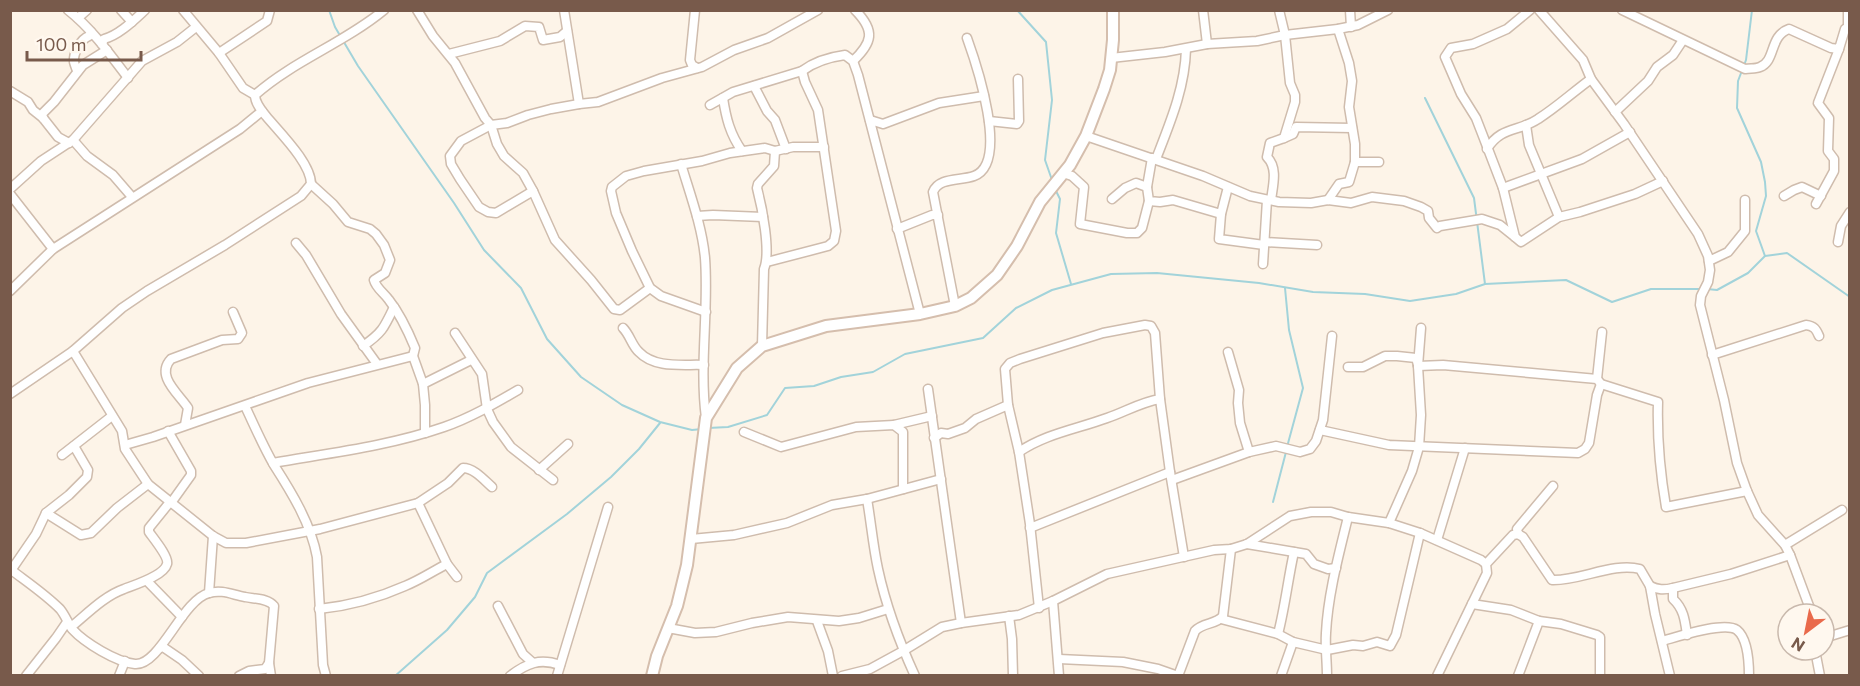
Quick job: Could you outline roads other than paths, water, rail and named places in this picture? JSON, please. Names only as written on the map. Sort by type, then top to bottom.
[{"type":"street","points":[[68,10],[80,21],[88,35],[104,47],[128,78]]},
{"type":"street","points":[[80,21],[87,10]]},
{"type":"street","points":[[121,10],[132,22]]},
{"type":"street","points":[[43,118],[42,114],[77,71],[104,47],[104,39],[132,22],[145,10]]},
{"type":"street","points":[[219,54],[267,21],[270,10]]},
{"type":"street","points":[[255,95],[294,67],[343,39],[384,10]]},
{"type":"street","points":[[417,10],[433,36],[449,54],[490,125],[504,156],[523,173],[555,240],[614,309],[620,310],[651,288]]},
{"type":"street","points":[[564,10],[579,104]]},
{"type":"street","points":[[695,10],[690,60],[697,68]]},
{"type":"street","points":[[533,191],[496,213],[488,212],[479,207],[460,179],[451,164],[450,156],[461,141],[490,125],[507,123],[528,115],[579,104],[598,102],[662,78],[697,68],[734,50],[768,38],[818,10]]},
{"type":"street","points":[[853,61],[869,44],[869,32],[855,10]]},
{"type":"street","points":[[706,418],[737,368],[762,346],[826,326],[920,314],[955,306],[971,298],[997,275],[1017,246],[1040,202],[1070,165],[1086,136],[1104,90],[1112,58],[1113,10]]},
{"type":"street","points":[[1203,10],[1207,44]]},
{"type":"street","points":[[1279,10],[1285,35],[1290,83],[1295,95],[1284,138]]},
{"type":"street","points":[[1350,10],[1351,27]]},
{"type":"street","points":[[1112,58],[1351,27],[1388,10]]},
{"type":"street","points":[[1515,237],[1503,188],[1476,118],[1461,94],[1445,57],[1451,48],[1473,44],[1507,29],[1530,10]]},
{"type":"street","points":[[1539,10],[1582,60],[1591,79],[1630,132],[1698,234],[1710,270],[1708,282],[1701,296],[1702,317],[1724,399],[1737,463],[1758,515],[1785,545],[1808,602]]},
{"type":"street","points":[[1622,10],[1743,68],[1760,67],[1765,64],[1776,39],[1781,33],[1789,30],[1831,48],[1839,49]]},
{"type":"street","points":[[1816,204],[1834,171],[1834,159],[1828,151],[1829,118],[1818,103],[1845,29],[1849,26],[1848,10]]},
{"type":"street","points":[[186,11],[243,88],[255,95]]},
{"type":"street","points":[[449,54],[500,41],[525,26],[539,27],[543,40],[560,37],[567,31]]},
{"type":"street","points":[[10,189],[41,161],[71,141],[142,62],[154,53],[177,42],[196,27]]},
{"type":"street","points":[[1328,201],[1339,184],[1349,182],[1355,162],[1355,144],[1349,107],[1352,81],[1338,29]]},
{"type":"street","points":[[77,71],[74,62],[75,55],[88,35]]},
{"type":"street","points":[[955,306],[933,192],[935,187],[943,182],[974,176],[981,172],[987,164],[989,154],[989,121],[981,80],[967,38]]},
{"type":"street","points":[[1616,112],[1648,81],[1657,67],[1673,55],[1683,40]]},
{"type":"street","points":[[1063,173],[1072,176],[1084,187],[1080,224],[1137,233],[1142,228],[1149,201],[1147,187],[1154,158],[1175,110],[1185,70],[1186,49]]},
{"type":"street","points":[[710,105],[733,92],[802,71],[810,65],[836,56],[845,55],[853,61],[920,314]]},
{"type":"street","points":[[767,262],[828,246],[834,241],[836,231],[818,111],[802,71]]},
{"type":"street","points":[[989,121],[1017,124],[1019,121],[1018,79]]},
{"type":"street","points":[[1487,149],[1493,139],[1508,130],[1539,119],[1591,79]]},
{"type":"street","points":[[754,86],[767,111],[775,120],[786,149]]},
{"type":"street","points":[[10,91],[28,102],[58,137],[71,141],[113,175],[132,197]]},
{"type":"street","points":[[255,95],[255,100],[262,111],[309,171],[311,184],[333,204],[348,222],[376,234],[384,245],[390,260],[385,273],[374,280],[394,307],[415,348],[413,356],[423,384],[424,433]]},
{"type":"street","points":[[870,120],[883,124],[939,103],[984,96]]},
{"type":"street","points":[[723,98],[733,139],[742,151]]},
{"type":"street","points":[[10,291],[53,249],[240,129],[262,111]]},
{"type":"street","points":[[1526,125],[1529,145],[1559,217]]},
{"type":"street","points":[[1263,264],[1274,168],[1273,162],[1267,157],[1270,143],[1293,134],[1296,127],[1352,128]]},
{"type":"street","points":[[1503,188],[1582,159],[1630,132]]},
{"type":"street","points":[[1086,136],[1154,158],[1250,196],[1269,200],[1311,203],[1328,201],[1352,203],[1372,197],[1404,201],[1428,212],[1429,218],[1437,228],[1482,219],[1500,225],[1521,242],[1559,217],[1635,194],[1663,181]]},
{"type":"street","points":[[1483,136],[1493,139]]},
{"type":"street","points":[[706,312],[661,296],[651,288],[616,213],[612,187],[626,176],[644,171],[742,151],[765,148],[775,151],[793,147],[824,147]]},
{"type":"street","points":[[762,346],[764,269],[767,262],[763,217],[757,188],[774,166],[775,151]]},
{"type":"street","points":[[1355,162],[1379,162]]},
{"type":"street","points":[[652,675],[684,580],[692,539],[706,418],[703,397],[705,256],[697,216],[681,164]]},
{"type":"street","points":[[1112,199],[1125,188],[1136,183],[1147,187]]},
{"type":"street","points":[[10,394],[74,351],[123,308],[147,291],[225,245],[301,196],[311,184]]},
{"type":"street","points":[[1228,186],[1221,214],[1219,239],[1242,244],[1317,246]]},
{"type":"street","points":[[1784,196],[1803,187],[1821,196]]},
{"type":"street","points":[[10,194],[53,249]]},
{"type":"street","points":[[1149,201],[1173,200],[1221,214]]},
{"type":"street","points":[[1708,261],[1728,252],[1745,231],[1745,200]]},
{"type":"street","points":[[1838,242],[1841,226],[1850,212]]},
{"type":"street","points":[[897,229],[932,215],[938,215]]},
{"type":"street","points":[[697,216],[763,217]]},
{"type":"street","points":[[296,243],[306,255],[341,314],[377,364]]},
{"type":"street","points":[[363,346],[379,335],[394,307]]},
{"type":"street","points":[[185,425],[188,408],[166,376],[166,364],[171,359],[222,340],[238,339],[242,333],[233,312]]},
{"type":"street","points":[[1039,608],[1019,452],[1008,405],[1005,369],[1010,363],[1103,333],[1145,325],[1151,326],[1155,333],[1160,399],[1184,557]]},
{"type":"street","points":[[1712,355],[1806,325],[1812,326],[1819,336]]},
{"type":"street","points":[[623,328],[639,352],[649,359],[664,364],[704,365]]},
{"type":"street","points":[[1389,523],[1412,471],[1419,447],[1421,328]]},
{"type":"street","points":[[1320,430],[1389,445],[1578,453],[1585,449],[1588,443],[1599,382],[1602,332]]},
{"type":"street","points":[[455,333],[482,374],[487,409],[493,422],[511,447],[553,480]]},
{"type":"street","points":[[1030,528],[1171,476],[1249,452],[1276,446],[1300,452],[1310,449],[1320,430],[1332,336]]},
{"type":"street","points":[[74,351],[122,431],[125,449],[148,484],[213,536],[226,543],[246,543],[349,522],[418,503],[448,483],[464,468],[477,473],[481,480],[492,487]]},
{"type":"street","points":[[1228,352],[1239,390],[1240,423],[1249,452]]},
{"type":"street","points":[[125,445],[308,383],[413,356]]},
{"type":"street","points":[[1348,367],[1363,367],[1385,357],[1396,356],[1416,358],[1419,366]]},
{"type":"street","points":[[423,384],[471,360]]},
{"type":"street","points":[[1419,366],[1443,365],[1599,382],[1658,402],[1659,463],[1666,507],[1747,491]]},
{"type":"street","points":[[928,389],[961,623]]},
{"type":"street","points":[[273,463],[377,445],[446,427],[487,409],[518,390]]},
{"type":"street","points":[[1019,452],[1029,445],[1056,434],[1160,399]]},
{"type":"street","points":[[934,438],[941,433],[948,434],[965,428],[976,419],[1008,405]]},
{"type":"street","points":[[245,406],[310,530],[317,557],[323,665],[326,675]]},
{"type":"street","points":[[62,455],[112,416]]},
{"type":"street","points":[[744,432],[781,447],[856,427],[894,425],[932,416]]},
{"type":"street","points":[[894,425],[903,432],[903,489]]},
{"type":"street","points":[[26,675],[69,624],[120,590],[147,581],[162,571],[168,563],[149,532],[149,528],[191,475],[191,471],[168,431]]},
{"type":"street","points":[[538,470],[568,444]]},
{"type":"street","points":[[74,446],[88,470],[87,477],[46,513],[36,534],[11,570],[62,611],[69,624],[85,640],[115,658],[125,661],[142,663],[160,648],[199,598],[209,593],[222,591],[272,603],[274,606],[269,663],[271,675]]},
{"type":"street","points":[[1437,540],[1466,448]]},
{"type":"street","points":[[692,539],[734,535],[788,523],[832,505],[867,499],[941,479]]},
{"type":"street","points":[[46,513],[81,535],[91,533],[117,508],[148,484]]},
{"type":"street","points":[[1518,534],[1517,529],[1553,486]]},
{"type":"street","points":[[867,499],[878,567],[888,609],[903,651],[915,675]]},
{"type":"street","points":[[418,503],[447,564],[457,577]]},
{"type":"street","points":[[556,675],[608,507]]},
{"type":"street","points":[[1785,545],[1842,510]]},
{"type":"street","points":[[842,675],[870,669],[942,627],[1019,615],[1053,602],[1107,574],[1214,550],[1231,549],[1247,544],[1290,516],[1311,512],[1331,512],[1389,523],[1437,540],[1486,564]]},
{"type":"street","points":[[1327,675],[1325,635],[1336,568],[1348,516]]},
{"type":"street","points":[[1221,619],[1278,634],[1293,642],[1327,650],[1377,642],[1390,646],[1394,641],[1420,534]]},
{"type":"street","points":[[1437,675],[1487,573],[1486,564],[1513,535],[1518,534],[1523,537],[1552,580],[1563,580],[1623,568],[1640,569],[1650,586],[1670,675]]},
{"type":"street","points":[[209,593],[213,536]]},
{"type":"street","points":[[1247,544],[1306,554],[1314,564],[1325,568],[1336,568]]},
{"type":"street","points":[[1059,659],[1123,662],[1178,675],[1195,631],[1200,626],[1219,621],[1223,616],[1231,549]]},
{"type":"street","points":[[1278,634],[1286,605],[1286,587],[1294,552]]},
{"type":"street","points":[[1650,586],[1664,590],[1731,574],[1790,555]]},
{"type":"street","points":[[319,609],[338,608],[364,601],[405,586],[447,564]]},
{"type":"street","points":[[147,581],[182,617]]},
{"type":"street","points":[[1673,588],[1673,600],[1685,618],[1687,634]]},
{"type":"street","points":[[1053,602],[1059,675]]},
{"type":"street","points":[[1472,604],[1511,610],[1539,621],[1561,624],[1600,637],[1600,675]]},
{"type":"street","points":[[498,606],[523,654],[532,662]]},
{"type":"street","points":[[669,628],[695,633],[716,632],[788,617],[839,621],[859,618],[888,609]]},
{"type":"street","points":[[1009,616],[1012,639],[1012,675]]},
{"type":"street","points":[[817,621],[828,651],[833,675]]},
{"type":"street","points":[[1518,675],[1539,621]]},
{"type":"street","points":[[1662,641],[1715,628],[1731,628],[1739,631],[1749,656],[1749,675]]},
{"type":"street","points":[[1281,675],[1293,642]]},
{"type":"street","points":[[160,648],[163,647],[182,660],[199,675]]},
{"type":"street","points":[[119,675],[125,661]]},
{"type":"street","points":[[510,675],[532,662],[550,662],[560,665]]},
{"type":"street","points":[[239,675],[265,669],[269,663]]},
{"type":"waterway","points":[[329,10],[335,27],[358,66],[454,203],[484,250],[521,288],[547,339],[581,377],[622,405],[660,422],[692,430],[702,429]]},
{"type":"waterway","points":[[1017,10],[1046,42],[1052,100],[1045,160],[1052,180]]},
{"type":"waterway","points":[[1752,10],[1746,60],[1738,81],[1737,108],[1761,162],[1765,182],[1766,196],[1756,231],[1765,256]]},
{"type":"waterway","points":[[1425,98],[1474,198],[1485,284]]},
{"type":"waterway","points":[[1055,189],[1060,199],[1056,233],[1071,284]]},
{"type":"waterway","points":[[1707,289],[1717,290],[1748,273],[1765,256],[1787,253],[1850,297]]},
{"type":"waterway","points":[[708,428],[728,427],[767,415],[785,388],[814,386],[841,377],[873,372],[905,354],[983,338],[1016,308],[1052,290],[1111,274],[1157,273],[1259,283],[1313,292],[1365,294],[1410,301],[1456,294],[1485,284],[1566,280],[1612,302],[1651,289],[1701,289]]},
{"type":"waterway","points":[[1285,288],[1289,330],[1303,388],[1287,447]]},
{"type":"waterway","points":[[395,676],[447,630],[475,597],[487,573],[567,514],[611,477],[639,449],[660,423]]},
{"type":"waterway","points":[[1273,502],[1286,452]]}]
